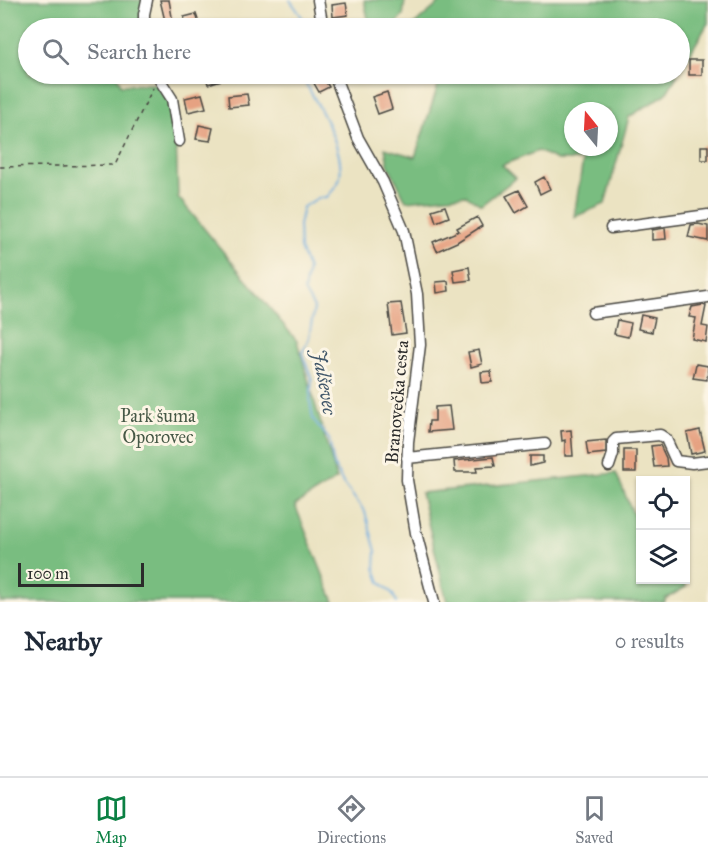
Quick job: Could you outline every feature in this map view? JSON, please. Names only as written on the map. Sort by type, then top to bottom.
[{"type":"street","points":[[144,18],[147,0]]},
{"type":"street","points":[[318,0],[321,18]]},
{"type":"street","points":[[162,84],[172,99],[179,141]]},
{"type":"street","name":"Branovečka cesta","points":[[338,84],[358,138],[383,182],[404,231],[417,294],[420,345],[407,458],[407,480],[416,533],[434,602]]},
{"type":"street","points":[[610,228],[708,215]]},
{"type":"street","points":[[592,314],[708,297]]},
{"type":"street","points":[[609,466],[612,460],[613,442],[616,439],[660,435],[666,439],[676,461],[692,463],[708,461]]},
{"type":"street","points":[[407,458],[545,444]]},
{"type":"path","points":[[0,167],[115,165],[153,84]]},
{"type":"green space","name":"Park šuma Oporovec","points":[[0,0],[148,0],[147,18],[18,18],[18,84],[156,84],[175,109],[178,197],[297,341],[337,479],[295,505],[334,602],[0,602]]},
{"type":"green space","points":[[364,0],[405,0],[401,18],[368,18]]},
{"type":"green space","points":[[443,0],[708,0],[708,23],[690,54],[690,18],[422,18]]},
{"type":"green space","points":[[438,84],[672,84],[666,94],[629,117],[605,204],[574,217],[583,160],[557,160],[538,151],[502,165],[516,178],[481,205],[466,195],[406,201],[388,164],[385,148],[415,157]]},
{"type":"green space","points":[[616,473],[636,521],[636,584],[685,584],[686,587],[665,599],[665,602],[447,602],[421,493]]},
{"type":"building","points":[[160,0],[169,0],[172,18],[164,18]]},
{"type":"building","points":[[346,3],[348,15],[333,17],[332,5]]},
{"type":"building","points":[[196,14],[197,18],[184,18]]},
{"type":"building","points":[[690,60],[702,60],[702,75],[690,75]]},
{"type":"building","points":[[314,84],[327,84],[329,87],[319,92]]},
{"type":"building","points":[[387,92],[392,109],[378,114],[372,97]]},
{"type":"building","points":[[202,94],[206,108],[188,112],[185,98]]},
{"type":"building","points":[[247,94],[249,105],[229,107],[228,96]]},
{"type":"building","points":[[199,125],[213,128],[210,141],[196,139]]},
{"type":"building","points":[[701,146],[708,146],[708,160],[701,160]]},
{"type":"building","points":[[544,177],[550,189],[540,194],[535,182]]},
{"type":"building","points":[[519,190],[528,206],[516,213],[506,196]]},
{"type":"building","points":[[445,206],[449,217],[436,222],[432,210]]},
{"type":"building","points":[[477,217],[482,226],[457,242],[437,251],[433,242],[459,231],[457,228]]},
{"type":"building","points":[[691,225],[708,226],[708,241],[688,237]]},
{"type":"building","points":[[665,228],[666,239],[652,240],[652,230]]},
{"type":"building","points":[[469,267],[471,280],[455,282],[453,270]]},
{"type":"building","points":[[448,281],[449,291],[437,293],[436,282]]},
{"type":"building","points":[[401,303],[406,333],[392,335],[388,304]]},
{"type":"building","points":[[706,306],[702,326],[708,327],[706,342],[692,339],[696,318],[689,317],[692,307]]},
{"type":"building","points":[[641,315],[655,318],[652,332],[638,329]]},
{"type":"building","points":[[617,320],[631,323],[628,337],[614,334]]},
{"type":"building","points":[[479,350],[482,364],[471,367],[468,352]]},
{"type":"building","points":[[696,364],[708,366],[707,380],[693,378]]},
{"type":"building","points":[[491,371],[492,382],[482,383],[481,372]]},
{"type":"building","points":[[449,406],[452,430],[428,432],[429,421],[435,421],[435,407]]},
{"type":"building","points":[[571,430],[573,456],[565,456],[565,440],[562,441],[561,431]]},
{"type":"building","points":[[700,430],[705,451],[691,454],[687,433]]},
{"type":"building","points":[[606,440],[606,453],[588,455],[586,442]]},
{"type":"building","points":[[660,445],[667,466],[654,467],[651,446]]},
{"type":"building","points":[[624,450],[636,450],[636,472],[624,472]]},
{"type":"building","points":[[530,456],[543,456],[543,463],[530,466]]},
{"type":"building","points":[[493,457],[495,466],[476,467],[477,472],[455,472],[454,461]]},
{"type":"waterway","name":"Jalševec","points":[[290,0],[302,18]]},
{"type":"waterway","name":"Jalševec","points":[[306,84],[328,124],[340,165],[337,185],[327,197],[318,198],[303,207],[299,225],[300,248],[308,269],[304,291],[314,308],[309,338],[302,353],[312,380],[310,401],[313,419],[329,439],[334,465],[343,483],[365,512],[376,551],[375,568],[380,582],[392,593],[397,602]]}]
